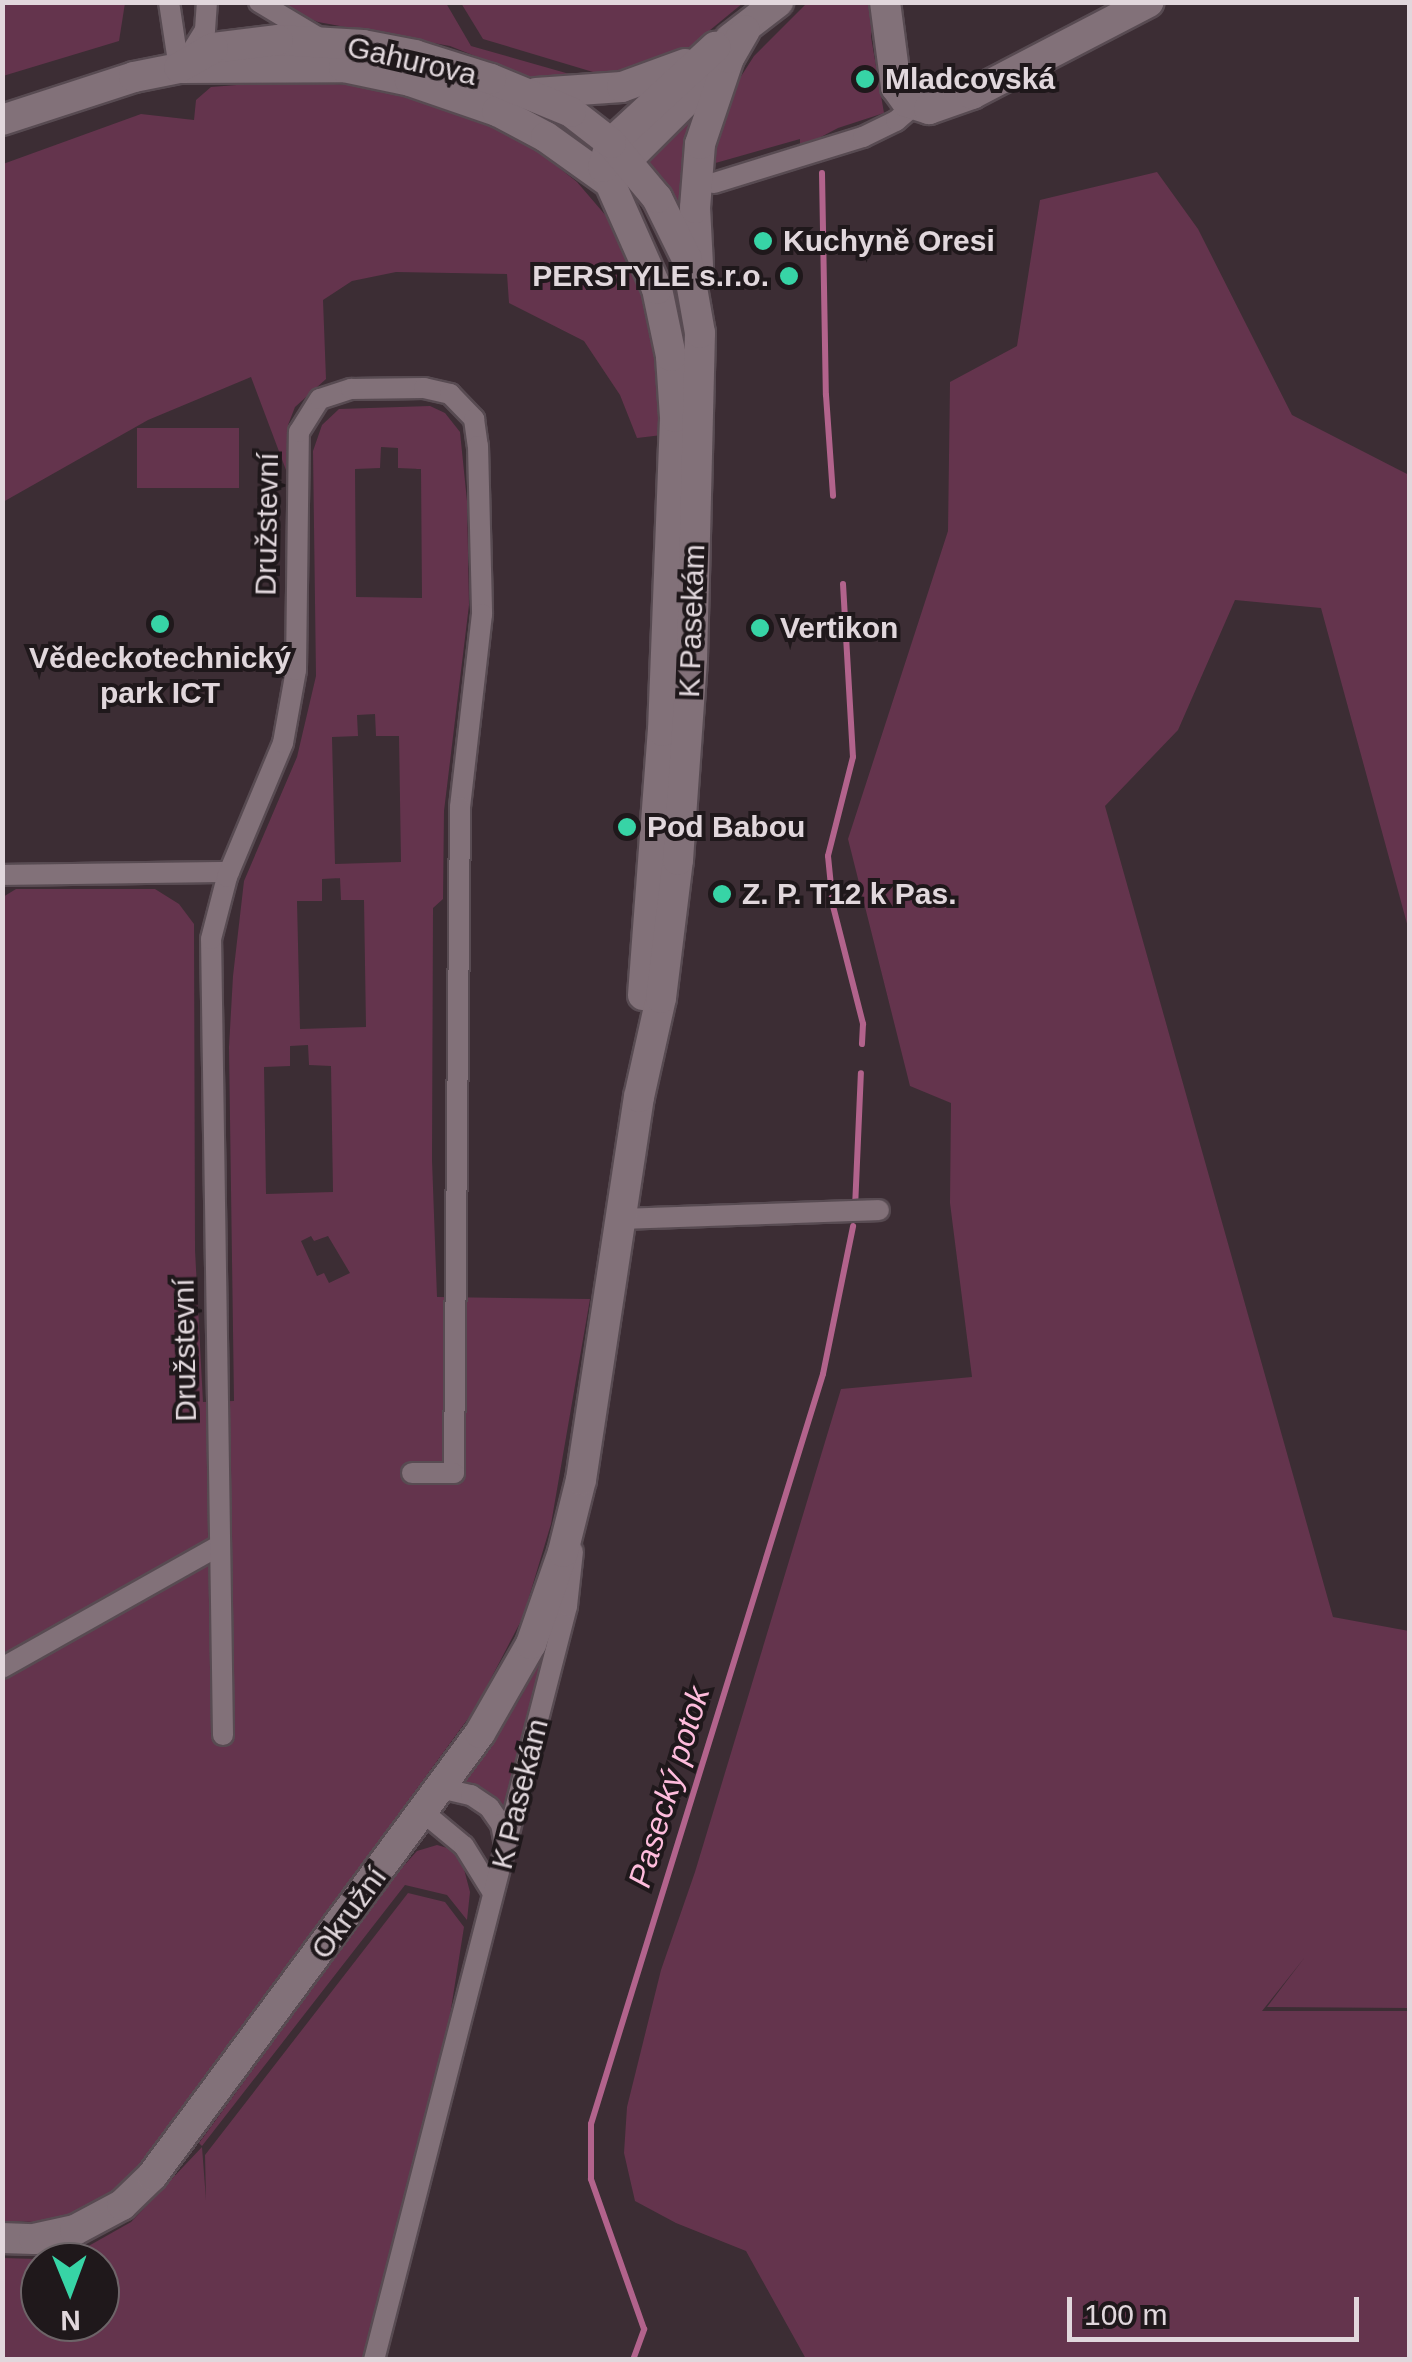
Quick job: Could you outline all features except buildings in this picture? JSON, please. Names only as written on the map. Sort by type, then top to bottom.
[{"type":"street","points":[[169,2],[180,68]]},
{"type":"street","points":[[180,68],[201,40],[207,2]]},
{"type":"street","points":[[259,2],[326,42]]},
{"type":"street","points":[[607,162],[778,2]]},
{"type":"street","points":[[884,2],[899,93],[913,106],[939,108],[1149,2]]},
{"type":"street","name":"Gahurova","points":[[180,68],[228,44],[326,42],[416,55],[571,112],[607,162]]},
{"type":"street","points":[[528,93],[640,84],[722,52]]},
{"type":"street","points":[[700,333],[695,173],[722,52]]},
{"type":"street","name":"Gahurova","points":[[2,120],[134,77],[180,68],[308,65],[410,80],[497,111],[607,162]]},
{"type":"street","points":[[714,182],[862,136],[896,121],[913,106]]},
{"type":"street","name":"K Pasekám","points":[[607,162],[657,198],[693,276],[700,333],[695,573],[682,814],[661,998],[639,1098]]},
{"type":"street","name":"K Pasekám","points":[[374,2360],[567,1606],[580,1480],[639,1098],[663,731],[674,417],[671,356],[657,289],[607,162]]},
{"type":"street","name":"Družstevní","points":[[222,1735],[212,939],[229,872],[283,743],[296,670],[301,425],[320,399],[342,391],[424,388],[450,394],[468,411],[477,433],[482,614],[460,807],[454,1473],[412,1473]]},
{"type":"street","points":[[2,876],[229,872]]},
{"type":"street","points":[[622,1219],[879,1210]]},
{"type":"street","name":"Okružní","points":[[2,2238],[34,2239],[75,2230],[108,2214],[138,2191],[490,1718],[531,1644],[563,1552],[580,1480]]},
{"type":"street","points":[[2,1668],[217,1546]]},
{"type":"street","points":[[494,1894],[432,1800],[471,1795],[488,1807],[501,1824],[506,1852]]},
{"type":"shaded area","points":[[2,3],[125,3],[119,41],[3,76]]},
{"type":"shaded area","points":[[274,3],[446,3],[471,46],[594,81],[550,86],[450,46],[318,22]]},
{"type":"shaded area","points":[[461,3],[743,3],[670,63],[613,78],[483,39]]},
{"type":"shaded area","points":[[807,3],[875,3],[871,37],[884,113],[838,128],[800,148],[800,139],[712,164],[706,149],[726,100],[754,56]]},
{"type":"shaded area","points":[[287,81],[364,86],[474,117],[538,151],[577,182],[613,224],[640,278],[658,347],[662,435],[637,438],[620,395],[584,341],[509,303],[507,274],[396,272],[352,281],[323,300],[326,379],[295,407],[288,425],[286,470],[251,377],[148,420],[3,502],[3,164],[141,114],[194,120],[196,100],[211,87]]},
{"type":"shaded area","points":[[705,96],[683,208],[680,208],[644,156]]},
{"type":"shaded area","points":[[1157,172],[1198,229],[1292,415],[1409,475],[1409,931],[1321,608],[1235,600],[1178,730],[1105,806],[1333,1617],[1409,1631],[1409,2008],[1267,2007],[1305,1957],[1262,2011],[1409,2011],[1409,2359],[806,2359],[746,2251],[676,2223],[635,2201],[624,2153],[627,2107],[661,1970],[695,1872],[841,1389],[972,1377],[950,1203],[951,1103],[910,1086],[848,839],[948,531],[950,382],[1017,346],[1040,200]]},
{"type":"shaded area","points":[[430,406],[445,413],[460,432],[467,501],[469,605],[444,811],[443,899],[433,908],[432,1160],[437,1297],[590,1299],[551,1524],[523,1617],[475,1709],[152,2152],[120,2186],[76,2213],[38,2222],[3,2221],[3,897],[16,889],[155,889],[179,904],[194,924],[195,1250],[203,1402],[234,1401],[229,1047],[233,976],[244,881],[297,757],[316,676],[313,451],[322,425],[339,409]],"holes":[[[381,447],[398,448],[398,468],[421,469],[422,598],[356,597],[355,469],[380,468]],[[375,714],[376,736],[399,736],[401,862],[335,864],[332,737],[358,736],[357,715]],[[340,878],[341,900],[364,900],[366,1027],[300,1029],[297,901],[322,901],[322,879]],[[308,1045],[309,1065],[331,1066],[333,1192],[266,1194],[264,1067],[290,1066],[290,1046]],[[311,1236],[314,1241],[328,1236],[350,1273],[329,1283],[324,1273],[317,1276],[301,1241]]]},
{"type":"shaded area","points":[[137,428],[239,428],[239,488],[137,488]]},
{"type":"shaded area","points":[[547,1650],[505,1810],[492,1797],[462,1782],[518,1702]]},
{"type":"shaded area","points":[[437,1845],[451,1849],[464,1869],[470,1892],[467,1920],[447,1895],[405,1885],[202,2146],[199,2143],[391,1880],[417,1851]]},
{"type":"shaded area","points":[[408,1893],[445,1902],[464,1927],[440,2078],[363,2359],[3,2360],[3,2258],[20,2258],[20,2342],[120,2342],[120,2242],[96,2242],[131,2222],[202,2147],[206,2200],[205,2155]]},
{"type":"waterway","name":"Pasecký potok","points":[[822,173],[826,395],[833,496]]},
{"type":"waterway","name":"Pasecký potok","points":[[843,584],[853,757],[828,856],[833,906],[863,1024],[862,1044]]},
{"type":"waterway","name":"Pasecký potok","points":[[855,1208],[861,1073]]},
{"type":"waterway","name":"Pasecký potok","points":[[633,2360],[644,2329],[591,2179],[591,2124],[823,1374],[853,1226]]},
{"type":"place","name":"Mladcovská","points":[[865,79]]},
{"type":"place","name":"Kuchyně Oresi","points":[[763,241]]},
{"type":"place","name":"PERSTYLE s.r.o.","points":[[789,276]]},
{"type":"place","name":"Vědeckotechnický park ICT","points":[[160,624]]},
{"type":"place","name":"Vertikon","points":[[760,628]]},
{"type":"place","name":"Pod Babou","points":[[627,827]]},
{"type":"place","name":"Z. P. T12 k Pas.","points":[[722,894]]}]
